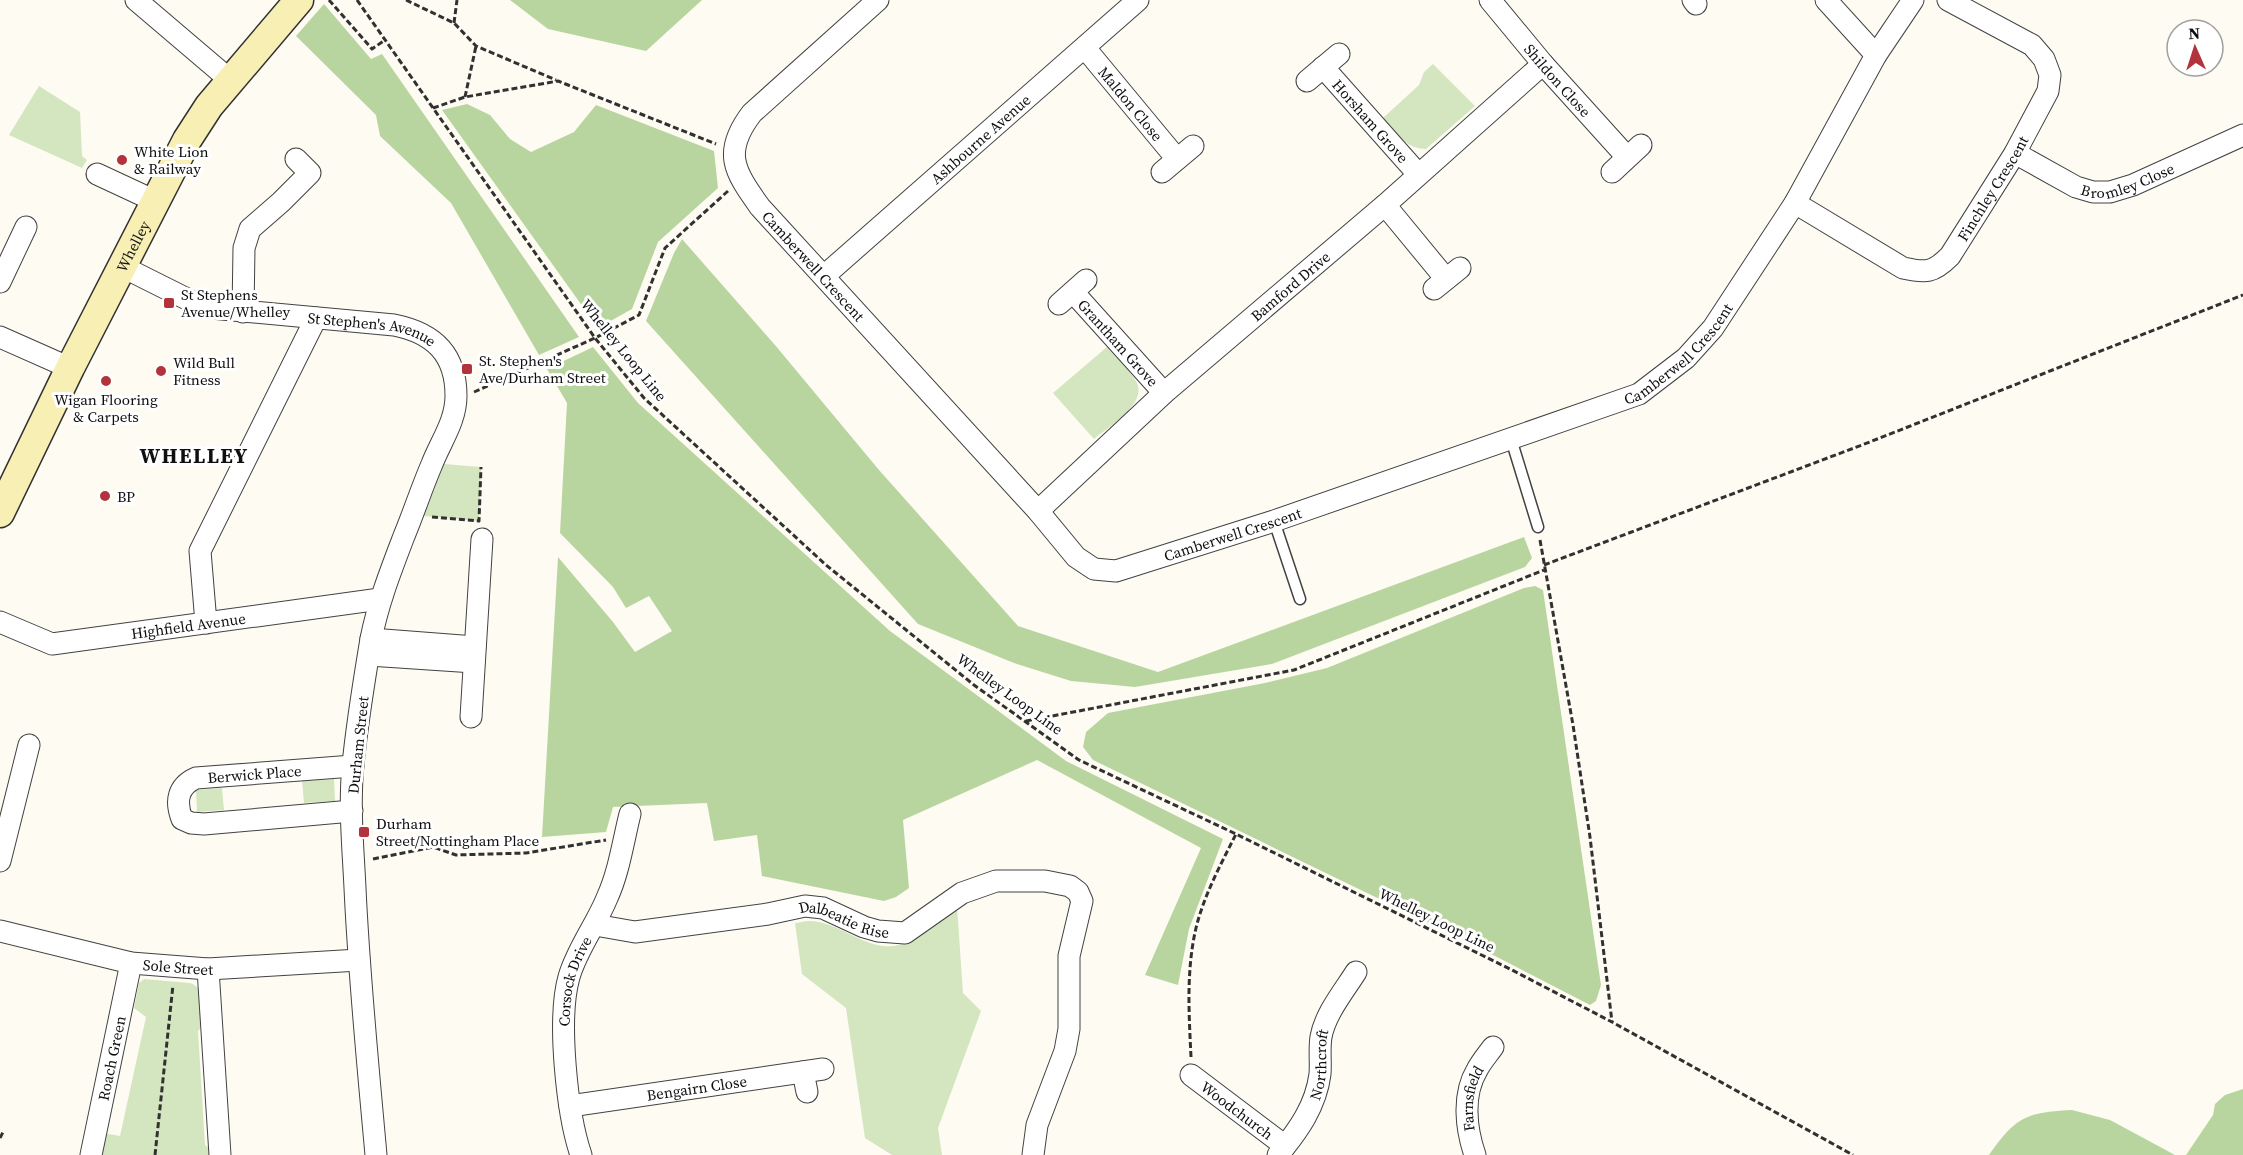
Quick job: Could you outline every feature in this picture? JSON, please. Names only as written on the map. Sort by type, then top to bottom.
[{"type":"main road","name":"Whelley","points":[[0,513],[70,368],[187,140],[209,106],[299,0]]},
{"type":"street","points":[[136,0],[230,80]]},
{"type":"street","points":[[734,151],[739,129],[752,113],[878,0]]},
{"type":"street","name":"Ashbourne Avenue","points":[[824,276],[1138,0]]},
{"type":"street","name":"Shildon Close","points":[[1490,0],[1627,158]]},
{"type":"street","points":[[1826,0],[1876,55]]},
{"type":"street","name":"Camberwell Crescent","points":[[734,151],[740,179],[760,207],[1038,512],[1076,557],[1094,569],[1116,572],[1274,521],[1639,394],[1686,358],[1713,328],[1795,203],[1876,55],[1913,0]]},
{"type":"street","name":"Finchley Crescent","points":[[1795,203],[1903,268],[1921,272],[1938,268],[1950,256],[2015,153],[2048,91],[2050,75],[2044,59],[2032,45],[1948,0]]},
{"type":"street","name":"Maldon Close","points":[[1084,48],[1177,159]]},
{"type":"street","name":"Horsham Grove","points":[[1307,81],[1331,60],[1418,174]]},
{"type":"street","name":"Bamford Drive","points":[[1038,512],[1164,393],[1384,205],[1544,64]]},
{"type":"street","name":"Bromley Close","points":[[2015,153],[2076,187],[2093,192],[2110,192],[2133,185],[2243,135]]},
{"type":"street","points":[[243,312],[244,248],[250,229],[281,202],[309,171]]},
{"type":"street","points":[[97,174],[155,201]]},
{"type":"street","points":[[1384,205],[1446,279]]},
{"type":"street","points":[[0,282],[18,229]]},
{"type":"street","name":"St Stephen's Avenue","points":[[123,267],[195,303],[211,308],[394,325],[424,333],[444,352],[452,368],[456,393]]},
{"type":"street","name":"Grantham Grove","points":[[1072,292],[1164,393]]},
{"type":"street","points":[[206,622],[200,551],[316,318]]},
{"type":"street","points":[[0,337],[70,368]]},
{"type":"street","name":"Durham Street","points":[[376,1155],[359,960],[352,811],[353,766],[370,647],[380,599],[432,463],[454,418],[456,393]]},
{"type":"street","points":[[471,717],[482,539]]},
{"type":"street","name":"Highfield Avenue","points":[[0,622],[52,644],[380,599]]},
{"type":"street","points":[[370,647],[474,654]]},
{"type":"street","points":[[0,861],[29,745]]},
{"type":"street","name":"Berwick Place","points":[[352,811],[204,824],[191,823],[182,819],[177,807],[179,793],[186,783],[196,778],[353,766]]},
{"type":"street","name":"Corsock Drive","points":[[581,1155],[570,1106],[564,1002],[578,953],[608,896],[630,814]]},
{"type":"street","name":"Dalbeatie Rise","points":[[595,924],[635,932],[768,914],[805,906],[824,908],[871,929],[904,933],[963,892],[996,881],[1045,881],[1070,886],[1078,892],[1082,901],[1069,956],[1069,1029],[1058,1071],[1037,1125],[1033,1155]]},
{"type":"street","name":"Sole Street","points":[[0,931],[131,963],[208,969],[359,960]]},
{"type":"street","name":"Roach Green","points":[[91,1155],[131,963]]},
{"type":"street","points":[[208,969],[220,1155]]},
{"type":"street","name":"Northcroft","points":[[1282,1151],[1308,1113],[1316,1094],[1320,1073],[1321,1036],[1328,1018],[1332,992],[1356,972]]},
{"type":"street","name":"Farnsfield","points":[[1475,1155],[1468,1131],[1469,1090],[1476,1072],[1493,1047]]},
{"type":"street","name":"Bengairn Close","points":[[570,1106],[811,1078]]},
{"type":"street","name":"Woodchurch","points":[[1204,1080],[1282,1151]]},
{"type":"lane","points":[[1511,439],[1538,527]]},
{"type":"lane","points":[[1274,521],[1300,599]]},
{"type":"path","points":[[329,0],[372,49],[385,40]]},
{"type":"path","name":"Whelley Loop Line","points":[[357,0],[596,338],[644,398],[826,565],[974,685],[1079,760],[1236,834],[1512,970],[1612,1022],[1853,1155]]},
{"type":"path","points":[[406,0],[454,23],[476,46],[734,151]]},
{"type":"path","points":[[454,23],[457,0]]},
{"type":"path","points":[[465,97],[476,46]]},
{"type":"path","points":[[433,108],[465,97],[558,81]]},
{"type":"path","points":[[456,393],[596,338],[639,315],[665,248],[740,179]]},
{"type":"path","points":[[1026,721],[1294,670],[1544,567],[1873,441],[2243,295]]},
{"type":"path","points":[[412,515],[479,521],[481,467]]},
{"type":"path","points":[[1538,527],[1587,814],[1612,1022]]},
{"type":"path","points":[[1204,1080],[1189,982],[1196,927],[1208,892],[1236,834]]},
{"type":"path","points":[[354,863],[433,847],[456,855],[526,853],[602,840],[624,840]]},
{"type":"path","points":[[155,1155],[175,965]]},
{"type":"path","points":[[0,1138],[3,1132]]},
{"type":"green space","points":[[510,0],[702,0],[646,51],[548,29]]},
{"type":"green space","points":[[324,4],[371,59],[382,54],[579,337],[539,355],[451,203],[380,136],[376,115],[296,36]]},
{"type":"green space","points":[[1433,64],[1475,106],[1426,149],[1407,143],[1383,118],[1419,85],[1424,72]]},
{"type":"green space","points":[[39,86],[80,112],[82,156],[87,160],[82,168],[9,135]]},
{"type":"green space","points":[[467,104],[490,115],[510,139],[531,152],[574,132],[596,105],[714,151],[718,188],[658,242],[632,309],[598,328],[442,110]]},
{"type":"green space","points":[[682,239],[775,345],[879,470],[1018,626],[1158,672],[1524,537],[1532,558],[1525,567],[1272,664],[1135,687],[1071,681],[1014,663],[918,624],[646,321]]},
{"type":"green space","points":[[593,347],[638,403],[890,631],[1066,761],[1223,839],[1189,929],[1178,985],[1145,975],[1201,848],[1037,760],[903,820],[909,888],[896,897],[884,901],[762,876],[757,835],[714,841],[707,803],[613,807],[606,832],[542,837],[558,557],[635,652],[672,631],[649,596],[626,608],[613,587],[560,533],[567,403],[547,369]]},
{"type":"green space","points":[[1107,347],[1134,378],[1139,391],[1131,407],[1094,439],[1053,393]]},
{"type":"green space","points":[[432,463],[481,467],[479,521],[412,515]]},
{"type":"green space","points":[[1535,586],[1543,590],[1601,985],[1596,1001],[1590,1005],[1466,941],[1093,760],[1083,747],[1086,732],[1108,713],[1265,683],[1327,668],[1524,588]]},
{"type":"green space","points":[[334,779],[335,801],[304,803],[302,781]]},
{"type":"green space","points":[[222,788],[224,810],[197,812],[196,790]]},
{"type":"green space","points":[[957,906],[963,993],[981,1011],[938,1128],[942,1155],[892,1155],[865,1138],[846,1008],[802,974],[795,923],[820,922],[876,945],[899,945],[929,928]]},
{"type":"green space","points":[[144,979],[190,983],[199,990],[201,995],[203,1025],[198,1031],[205,1145],[212,1150],[213,1155],[102,1155],[100,1153],[103,1133],[120,1136],[146,1017],[134,1008],[139,983]]},
{"type":"green space","points":[[2243,1089],[2243,1155],[2186,1155],[2213,1115],[2215,1104],[2225,1095]]},
{"type":"green space","points":[[2072,1110],[2110,1120],[2175,1155],[1989,1155],[2007,1132],[2023,1119],[2033,1115]]},
{"type":"place","name":"White Lion & Railway","points":[[122,160]]},
{"type":"place","name":"St Stephens Avenue/Whelley","points":[[169,303]]},
{"type":"place","name":"St. Stephen's Ave/Durham Street","points":[[467,369]]},
{"type":"place","name":"Wild Bull Fitness","points":[[161,371]]},
{"type":"place","name":"Wigan Flooring & Carpets","points":[[106,381]]},
{"type":"place","name":"BP","points":[[105,496]]},
{"type":"place","name":"Durham Street/Nottingham Place","points":[[364,832]]},
{"type":"district","name":"WHELLEY","points":[[194,455]]}]
